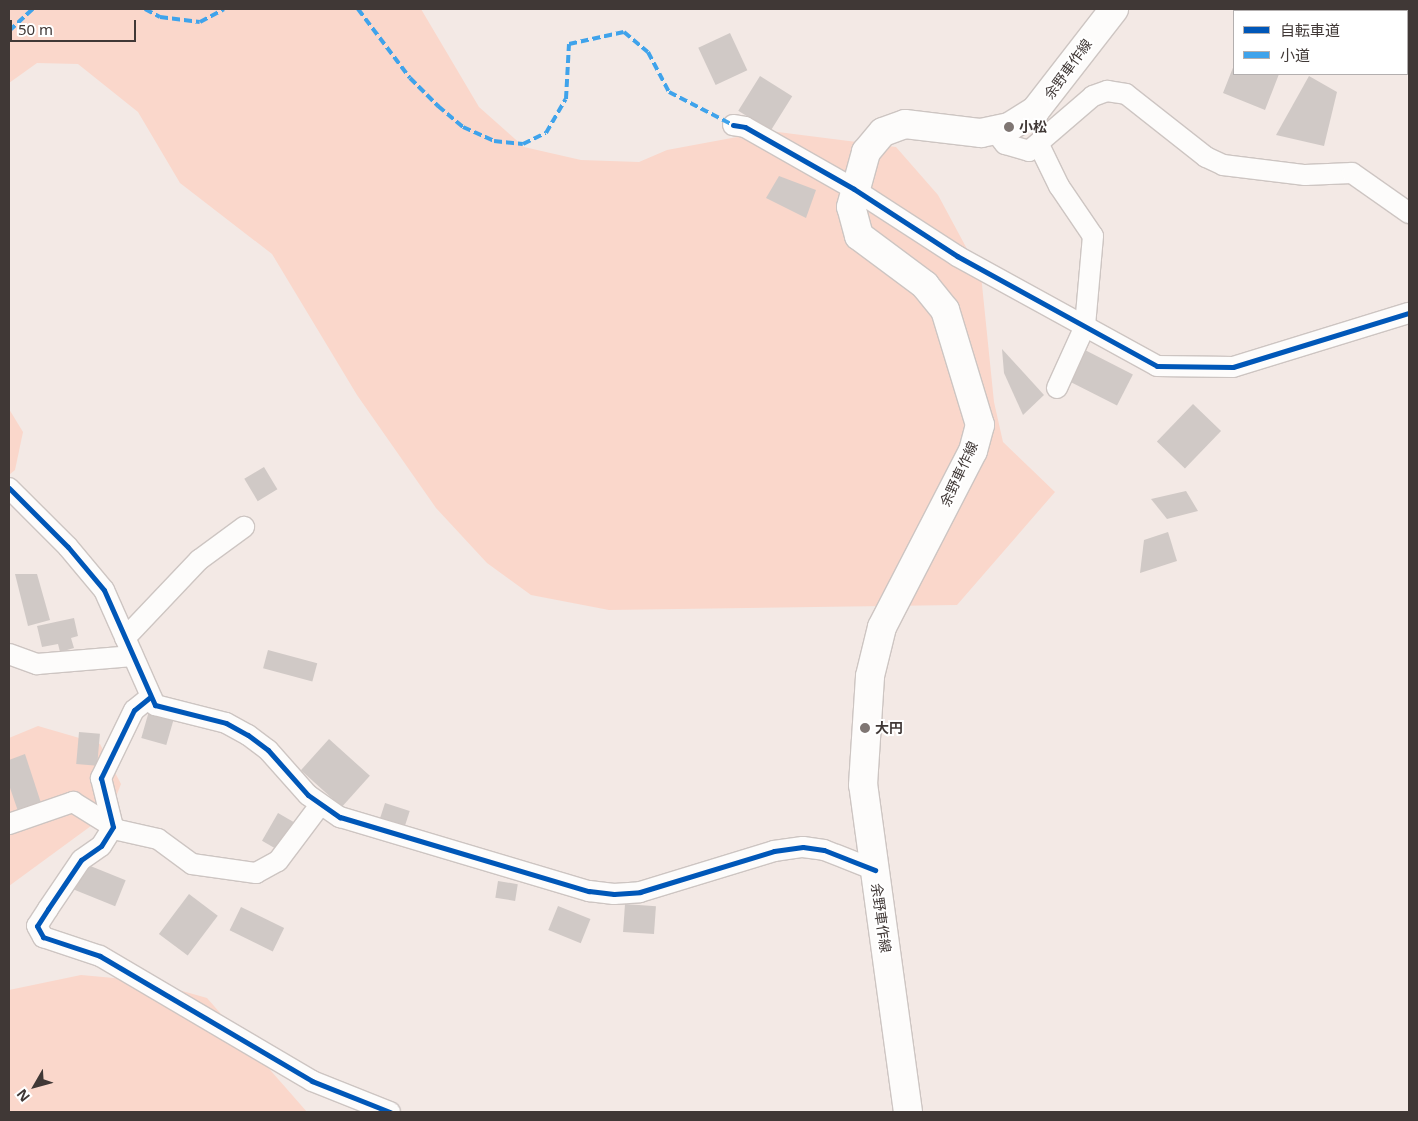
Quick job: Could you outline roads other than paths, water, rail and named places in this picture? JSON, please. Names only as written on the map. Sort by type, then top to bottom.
[{"type":"main road","name":"余野車作線","points":[[908,1112],[863,785],[870,676],[882,627],[972,451],[980,425],[945,310],[925,286],[859,236],[851,207],[854,189],[866,152],[884,132],[905,124],[994,130],[1009,127],[1035,111],[1114,9]]},
{"type":"street","points":[[994,130],[1018,151],[1039,145],[1093,96],[1107,91],[1126,94],[1206,157],[1223,164],[1305,175],[1352,173],[1409,213]]},
{"type":"street","points":[[733,125],[745,126],[854,189],[957,256],[1157,366],[1233,367],[1409,313]]},
{"type":"street","points":[[1039,145],[1059,186],[1093,236],[1085,326],[1057,388]]},
{"type":"street","points":[[9,488],[68,547],[104,590],[149,698],[155,705],[226,723],[248,735],[268,750],[320,805],[340,817],[589,891],[614,894],[640,892],[774,851],[803,847],[824,850],[875,870]]},
{"type":"street","points":[[9,654],[37,664],[129,647],[199,560],[244,527]]},
{"type":"street","points":[[149,698],[134,710],[101,778],[113,827],[101,846],[81,860],[37,926],[43,937],[100,956],[312,1081],[390,1112]]},
{"type":"street","points":[[9,824],[74,802],[113,827],[158,839],[177,856],[205,869],[256,873],[278,861],[320,805]]},
{"type":"place","name":"小松","points":[[1009,127]]},
{"type":"place","name":"大円","points":[[865,728]]}]
